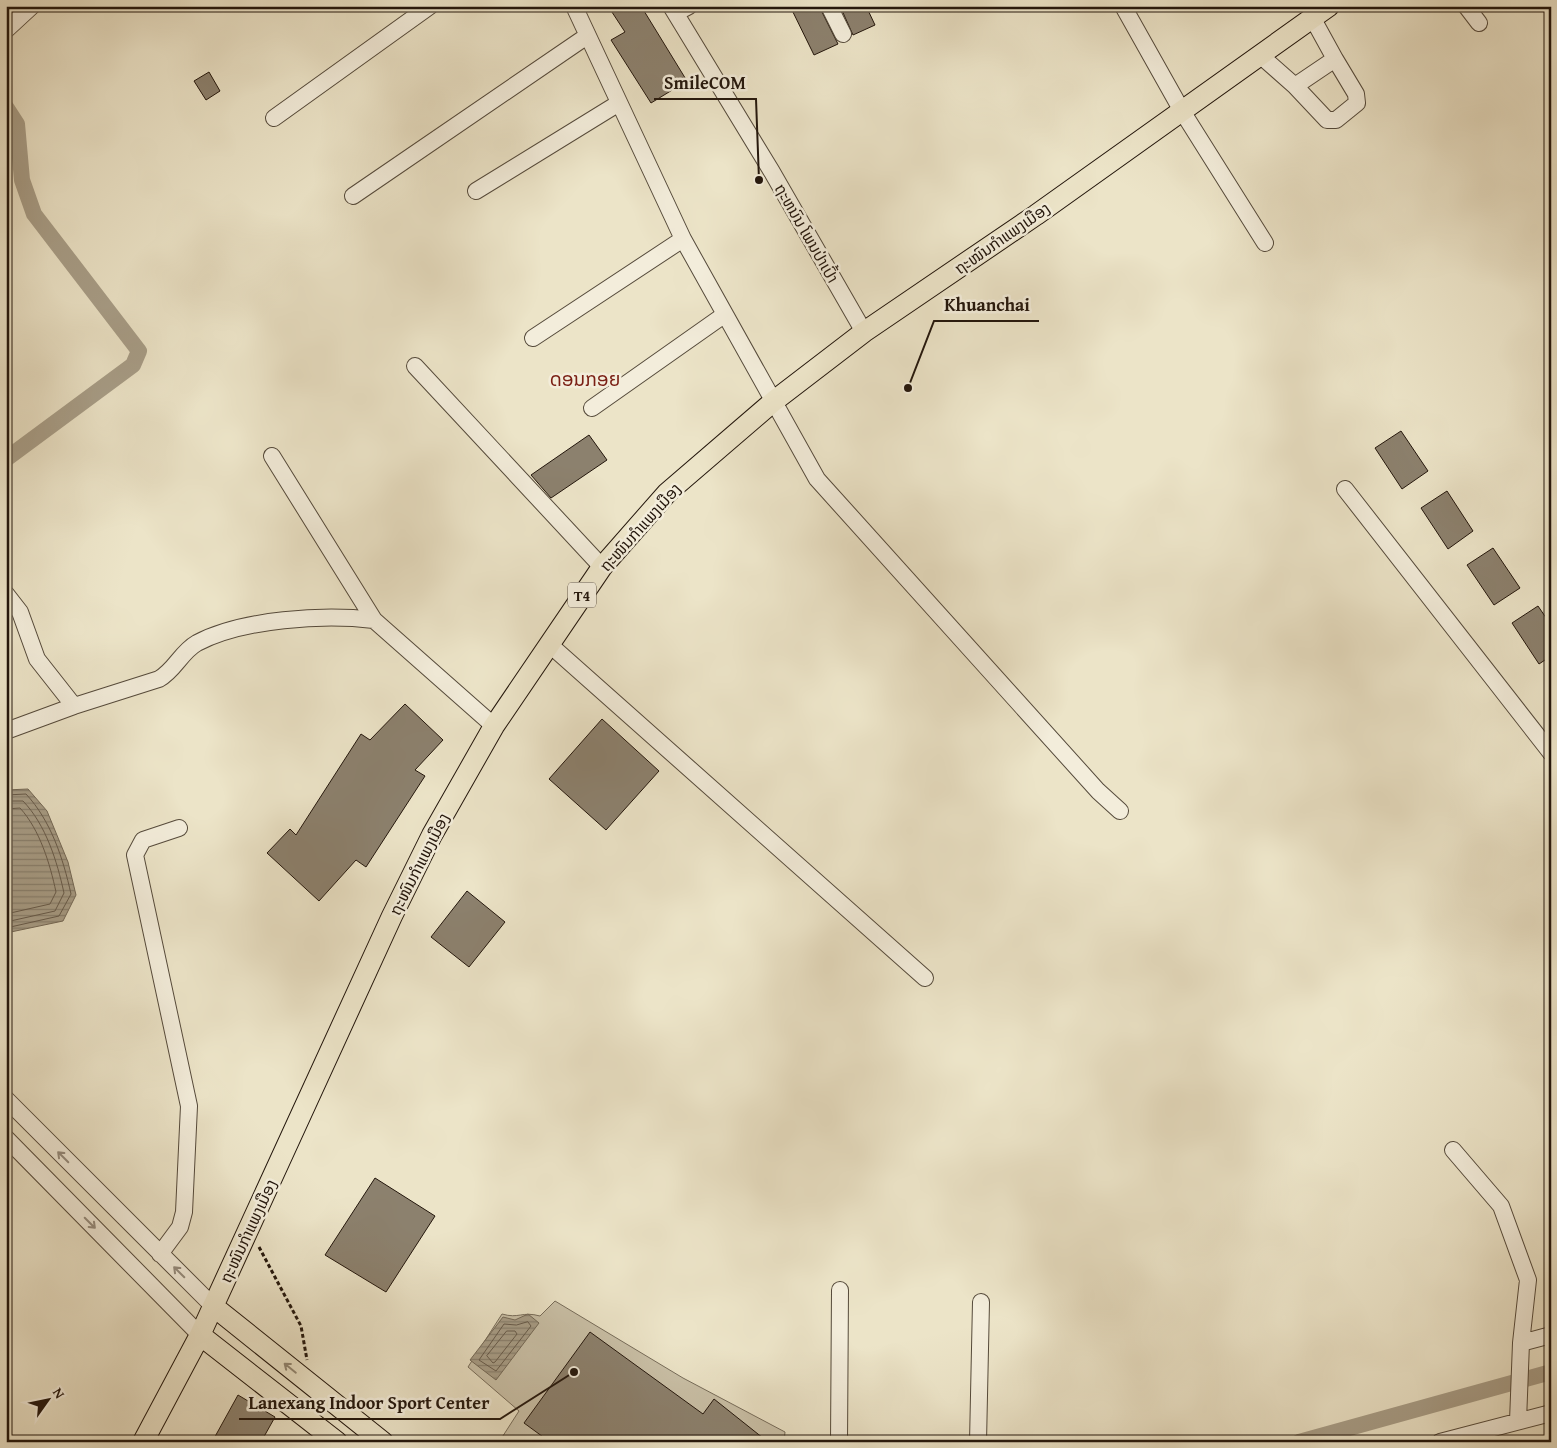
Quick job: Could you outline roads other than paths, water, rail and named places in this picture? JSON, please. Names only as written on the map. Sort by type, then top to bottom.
[{"type":"main road","name":"ຖະໜົນກຳແພງເມືອງ","points":[[143,1442],[200,1335],[392,916],[432,835],[494,726],[602,567],[667,493],[774,401],[864,332],[1036,215],[1329,6]]},
{"type":"main road","points":[[213,1306],[383,1442]]},
{"type":"main road","points":[[200,1335],[337,1442]]},
{"type":"street","points":[[6,30],[32,6]]},
{"type":"street","points":[[274,118],[430,6]]},
{"type":"street","points":[[574,6],[684,239],[817,479],[1072,763],[1120,811]]},
{"type":"street","points":[[829,6],[843,34]]},
{"type":"street","points":[[1124,6],[1182,111],[1265,243]]},
{"type":"street","points":[[1466,6],[1479,23]]},
{"type":"street","name":"ຖະຫນົນ ໂພນປ່າເປົ້າ","points":[[679,9],[864,332]]},
{"type":"street","points":[[1261,56],[1327,120],[1336,120],[1357,103],[1356,94],[1313,19]]},
{"type":"street","points":[[353,196],[587,36]]},
{"type":"street","points":[[1294,86],[1335,59]]},
{"type":"street","points":[[476,191],[619,103]]},
{"type":"street","points":[[533,338],[684,239]]},
{"type":"street","points":[[592,408],[724,314]]},
{"type":"street","points":[[415,366],[602,567]]},
{"type":"street","points":[[272,456],[374,620],[494,726]]},
{"type":"street","points":[[1345,488],[1551,753]]},
{"type":"street","points":[[6,594],[20,612],[37,659],[74,706]]},
{"type":"street","points":[[6,731],[74,706],[159,679],[169,673],[185,652],[196,644],[243,628],[294,619],[342,616],[374,620]]},
{"type":"street","points":[[549,644],[926,978]]},
{"type":"street","points":[[160,1254],[180,1227],[184,1212],[189,1106],[135,855],[143,840],[179,828]]},
{"type":"street","points":[[6,1100],[213,1306]]},
{"type":"street","points":[[6,1138],[200,1335]]},
{"type":"street","points":[[1453,1150],[1501,1206],[1528,1280],[1521,1342],[1518,1421]]},
{"type":"street","points":[[839,1442],[840,1290]]},
{"type":"street","points":[[978,1442],[981,1302]]},
{"type":"street","points":[[1521,1342],[1551,1335]]},
{"type":"street","points":[[1440,1442],[1551,1413]]},
{"type":"water","points":[[28,789],[47,811],[68,862],[76,895],[63,921],[6,933],[6,790]]},
{"type":"water","points":[[528,1314],[539,1323],[496,1380],[470,1360],[503,1317],[515,1320]]},
{"type":"waterway","points":[[6,107],[17,124],[22,180],[34,214],[139,351],[133,365],[6,459]]},
{"type":"waterway","points":[[1299,1442],[1551,1372]]},
{"type":"place","name":"SmileCOM","points":[[759,180]]},
{"type":"place","name":"Khuanchai","points":[[908,388]]},
{"type":"place","name":"Lanexang Indoor Sport Center","points":[[574,1372]]},
{"type":"district","name":"ດອນກອຍ","points":[[585,379]]}]
